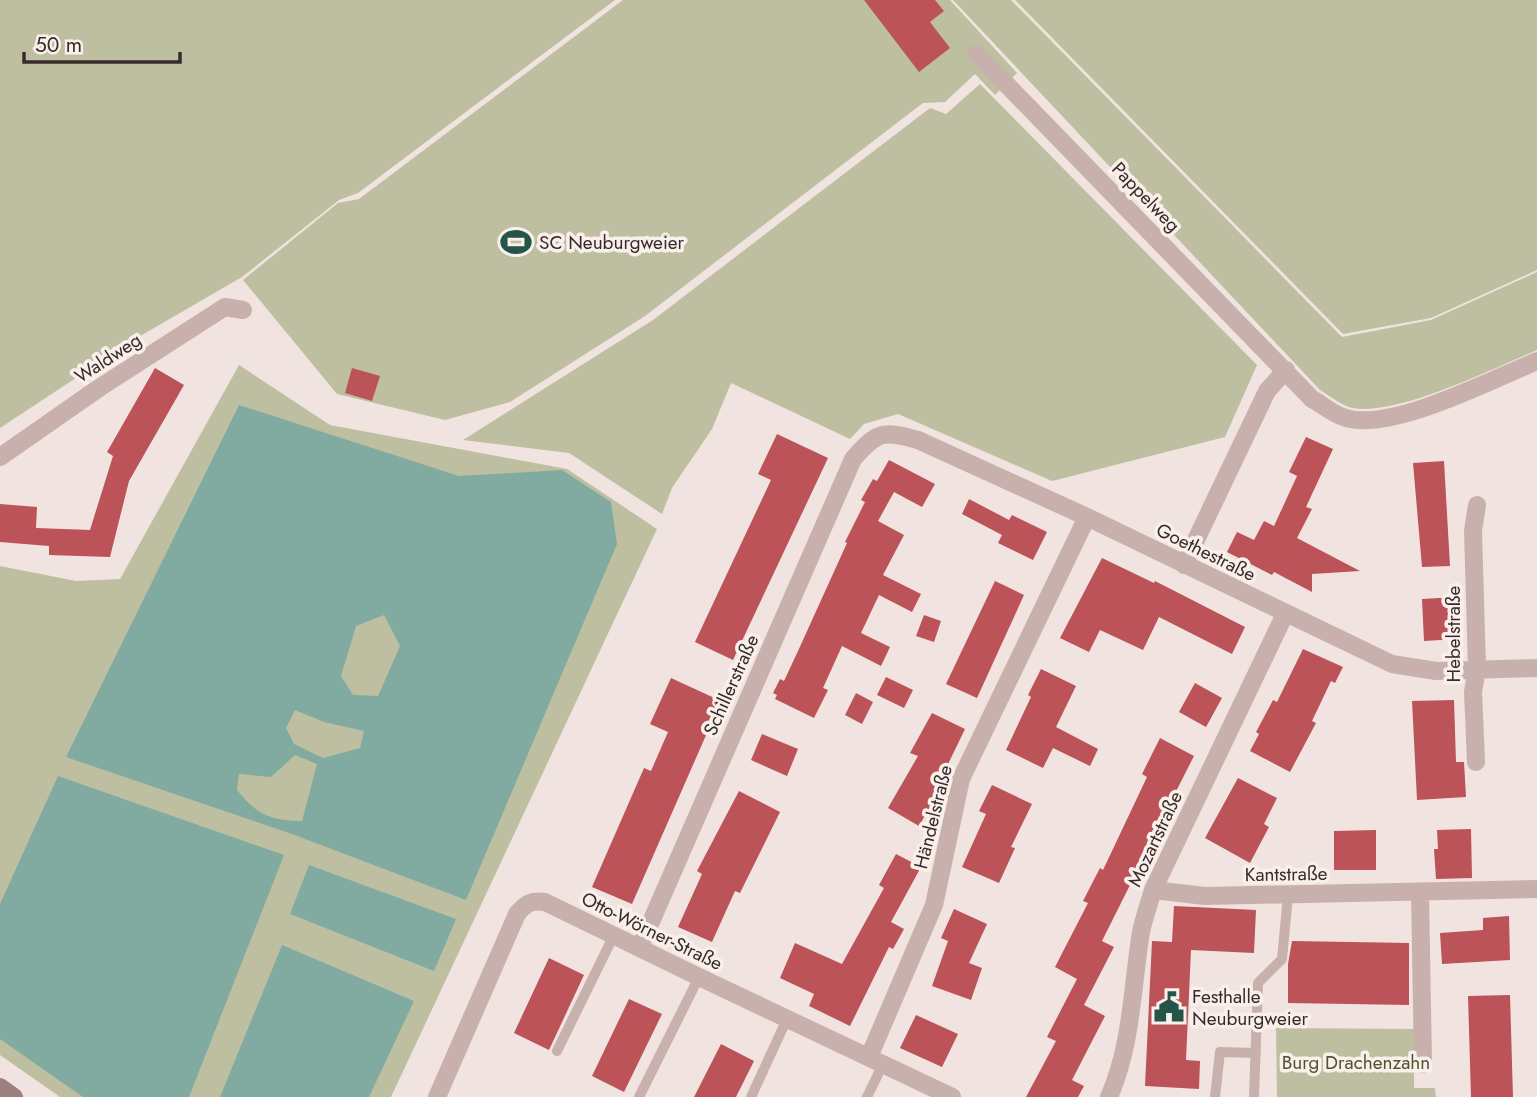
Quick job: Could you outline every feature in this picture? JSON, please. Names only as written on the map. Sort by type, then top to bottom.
[{"type":"main road","points":[[0,1087],[14,1097]]},
{"type":"street","name":"Pappelweg","points":[[976,53],[1312,399],[1346,418],[1373,420],[1414,411],[1537,361]]},
{"type":"street","name":"Waldweg","points":[[0,457],[99,388],[225,307],[243,310]]},
{"type":"street","points":[[1184,565],[1267,391],[1286,370]]},
{"type":"street","name":"Goethestraße","points":[[867,443],[892,432],[918,440],[1087,517],[1392,664],[1436,671],[1537,668]]},
{"type":"street","name":"Schillerstraße","points":[[640,947],[853,459],[867,443]]},
{"type":"street","name":"Hebelstraße","points":[[1476,762],[1473,692],[1477,669],[1473,531],[1477,505]]},
{"type":"street","name":"Händelstraße","points":[[876,1060],[934,905],[961,779],[1087,517]]},
{"type":"street","name":"Mozartstraße","points":[[1109,1097],[1126,1046],[1142,929],[1153,890],[1286,614]]},
{"type":"street","name":"Kantstraße","points":[[1153,890],[1205,896],[1537,889]]},
{"type":"street","points":[[1420,893],[1423,1064]]},
{"type":"street","name":"Otto-Wörner-Straße","points":[[437,1097],[517,914],[524,905],[534,901],[545,902],[614,934],[952,1097]]},
{"type":"lane","points":[[1254,1097],[1258,983],[1282,959],[1287,895]]},
{"type":"lane","points":[[557,1051],[614,934]]},
{"type":"lane","points":[[639,1097],[699,977]]},
{"type":"lane","points":[[751,1097],[787,1019]]},
{"type":"lane","points":[[1215,1097],[1220,1052],[1255,1053]]},
{"type":"lane","points":[[867,1097],[876,1060]]},
{"type":"green space","points":[[0,0],[615,0],[358,193],[339,200],[242,277],[135,339],[0,428]]},
{"type":"green space","name":"SC Neuburgweier","points":[[623,0],[950,0],[1017,73],[995,95],[975,74],[945,102],[923,103],[645,316],[510,402],[445,420],[337,394],[243,280],[338,203],[359,199]]},
{"type":"green space","points":[[953,0],[1011,0],[1342,337],[1431,320],[1537,272],[1537,350],[1446,389],[1395,405],[1372,409],[1353,408],[1336,400],[1320,390]]},
{"type":"green space","points":[[1015,0],[1537,0],[1537,270],[1431,318],[1343,334]]},
{"type":"green space","points":[[980,84],[1257,365],[1225,437],[1052,481],[898,414],[864,424],[850,439],[731,383],[712,429],[672,488],[662,514],[569,453],[463,440],[653,320],[930,108],[946,114]]},
{"type":"green space","points":[[239,365],[330,425],[567,469],[657,529],[391,1097],[60,1097],[0,1055],[0,566],[76,581],[120,579]]},
{"type":"green space","name":"Burg Drachenzahn","points":[[1276,1028],[1414,1029],[1414,1088],[1435,1088],[1436,1097],[1277,1097]]},
{"type":"water","points":[[239,405],[459,476],[562,470],[611,502],[617,544],[466,900],[292,834],[66,757]],"holes":[[[384,615],[400,646],[378,696],[353,695],[341,676],[356,626]],[[295,710],[324,722],[364,731],[360,748],[323,758],[294,744],[286,728]],[[295,755],[317,764],[302,821],[265,815],[237,790],[239,774],[271,777]]]},
{"type":"water","points":[[58,776],[284,855],[189,1097],[83,1097],[0,1039],[0,904]]},
{"type":"water","points":[[309,865],[456,919],[434,971],[290,914]]},
{"type":"water","points":[[282,945],[414,1001],[369,1097],[220,1097]]},
{"type":"building","points":[[864,0],[935,0],[944,11],[930,22],[950,48],[919,72]]},
{"type":"building","points":[[155,368],[184,385],[129,481],[110,557],[49,555],[49,546],[0,542],[0,504],[37,507],[36,528],[90,530],[113,456],[107,452]]},
{"type":"building","points":[[352,368],[380,376],[372,401],[345,393]]},
{"type":"building","points":[[777,434],[828,458],[733,660],[695,642],[771,480],[758,474]]},
{"type":"building","points":[[1306,437],[1333,449],[1306,507],[1312,509],[1297,538],[1360,571],[1312,574],[1312,592],[1227,552],[1237,532],[1254,540],[1264,521],[1274,526],[1297,476],[1289,472]]},
{"type":"building","points":[[889,460],[935,484],[922,507],[894,492],[878,521],[904,535],[883,575],[921,594],[912,612],[879,595],[861,633],[890,647],[881,666],[842,646],[823,688],[828,690],[814,718],[775,699],[777,695],[773,693],[780,679],[784,681],[798,651],[865,502],[861,500],[873,479],[877,481]]},
{"type":"building","points":[[1444,461],[1450,566],[1422,567],[1413,463]]},
{"type":"building","points":[[969,499],[1009,520],[1012,515],[1047,532],[1033,560],[998,543],[1002,535],[962,514]]},
{"type":"building","points":[[1102,558],[1154,583],[1155,581],[1245,627],[1232,654],[1159,617],[1143,650],[1100,630],[1089,652],[1060,638]]},
{"type":"building","points":[[995,581],[1024,595],[977,698],[946,684]]},
{"type":"building","points":[[1456,597],[1458,639],[1424,641],[1422,599]]},
{"type":"building","points":[[924,615],[941,621],[934,642],[916,636]]},
{"type":"building","points":[[1303,649],[1343,667],[1335,683],[1331,681],[1312,721],[1316,723],[1290,772],[1250,751],[1259,734],[1256,732],[1273,700],[1277,702]]},
{"type":"building","points":[[1041,669],[1076,686],[1056,727],[1098,749],[1090,766],[1053,748],[1043,768],[1006,750]]},
{"type":"building","points":[[886,677],[913,690],[904,708],[877,695]]},
{"type":"building","points":[[671,678],[721,701],[632,904],[592,887],[644,768],[651,771],[668,732],[650,724]]},
{"type":"building","points":[[1195,683],[1222,698],[1206,727],[1179,712]]},
{"type":"building","points":[[856,693],[873,702],[862,724],[845,715]]},
{"type":"building","points":[[1454,700],[1456,762],[1464,762],[1466,797],[1417,800],[1412,701]]},
{"type":"building","points":[[932,713],[965,729],[934,793],[937,795],[919,826],[888,808],[918,756],[910,753]]},
{"type":"building","points":[[762,734],[798,749],[787,776],[751,760]]},
{"type":"building","points":[[1160,738],[1194,756],[1145,860],[1143,859],[1102,941],[1114,947],[1084,1005],[1105,1016],[1072,1080],[1084,1086],[1078,1097],[1026,1097],[1056,1041],[1047,1037],[1077,979],[1055,967],[1088,903],[1083,901],[1100,868],[1103,870],[1147,777],[1142,774]]},
{"type":"building","points":[[1238,778],[1277,798],[1264,824],[1269,827],[1250,863],[1205,838]]},
{"type":"building","points":[[992,785],[1032,804],[1011,847],[1015,848],[999,883],[962,867],[986,814],[979,811]]},
{"type":"building","points":[[739,791],[780,812],[740,893],[735,891],[712,942],[678,927],[702,874],[697,871]]},
{"type":"building","points":[[1471,829],[1472,878],[1436,879],[1434,849],[1438,849],[1437,830]]},
{"type":"building","points":[[1376,830],[1376,870],[1334,870],[1334,831]]},
{"type":"building","points":[[896,854],[921,867],[891,922],[904,929],[893,949],[889,947],[850,1026],[809,1006],[814,994],[780,978],[795,943],[842,964],[884,888],[879,885]]},
{"type":"building","name":"Festhalle Neuburgweier","points":[[1174,906],[1256,910],[1254,953],[1191,950],[1186,1060],[1200,1061],[1199,1089],[1145,1086],[1152,941],[1172,942]]},
{"type":"building","points":[[954,909],[987,924],[969,963],[982,968],[971,1000],[932,986],[948,941],[941,938]]},
{"type":"building","points":[[1509,916],[1510,960],[1442,964],[1440,933],[1483,930],[1483,918]]},
{"type":"building","points":[[1292,941],[1409,943],[1409,1005],[1288,1003],[1288,964]]},
{"type":"building","points":[[549,958],[584,975],[549,1050],[514,1033]]},
{"type":"building","points":[[1510,995],[1513,1097],[1471,1097],[1468,996]]},
{"type":"building","points":[[629,999],[662,1014],[624,1092],[592,1076]]},
{"type":"building","points":[[916,1015],[958,1034],[942,1067],[900,1048]]},
{"type":"building","points":[[721,1044],[754,1061],[736,1097],[694,1097]]},
{"type":"place","name":"SC Neuburgweier","points":[[516,242]]},
{"type":"place","name":"Festhalle Neuburgweier","points":[[1169,1007]]}]
